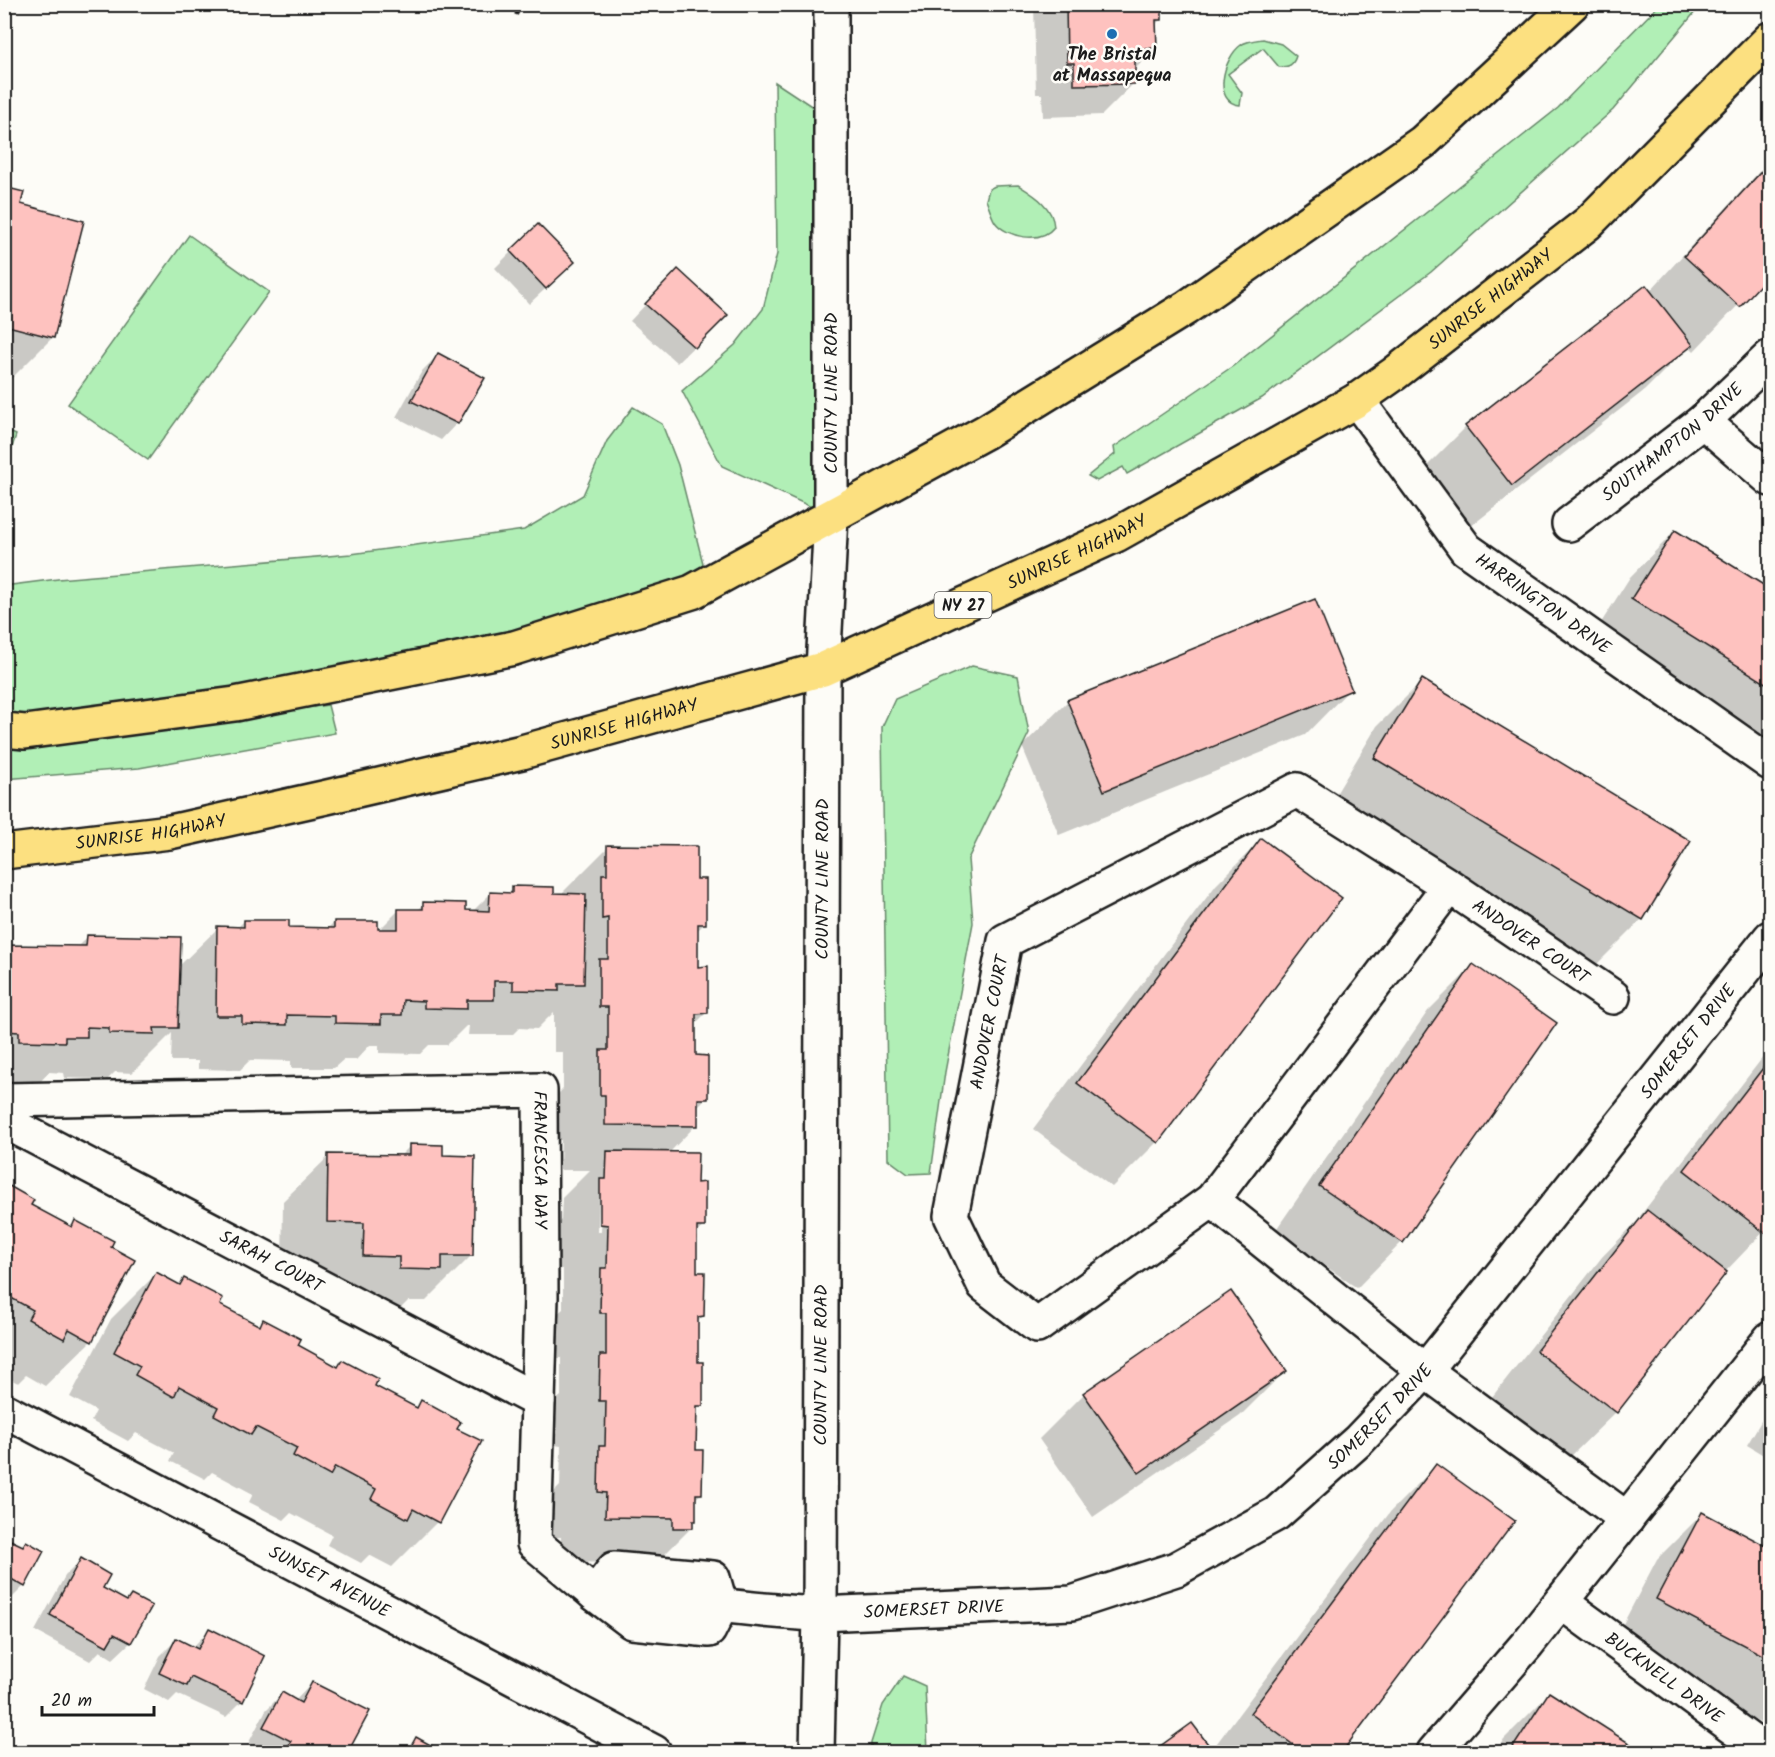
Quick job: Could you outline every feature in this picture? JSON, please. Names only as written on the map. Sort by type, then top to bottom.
[{"type":"highway","points":[[4,730],[25,732],[235,704],[514,648],[692,592],[985,432],[1186,308],[1423,142],[1572,4]]},
{"type":"highway","name":"SUNRISE HIGHWAY","points":[[4,852],[170,832],[327,797],[522,752],[823,669],[1116,535],[1357,400],[1394,374],[1588,223],[1770,39]]},
{"type":"street","name":"COUNTY LINE ROAD","points":[[817,1752],[820,1614],[823,669],[831,516],[831,4]]},
{"type":"street","name":"SOUTHAMPTON DRIVE","points":[[1569,524],[1703,420],[1770,357]]},
{"type":"street","name":"HARRINGTON DRIVE","points":[[1357,400],[1466,549],[1770,763]]},
{"type":"street","points":[[1703,420],[1770,479]]},
{"type":"street","name":"ANDOVER COURT","points":[[1449,886],[1212,1200],[1037,1326],[984,1285],[951,1216],[1005,941],[1297,790],[1449,886],[1613,997]]},
{"type":"street","name":"SOMERSET DRIVE","points":[[820,1614],[1072,1603],[1176,1569],[1276,1514],[1359,1440],[1425,1371],[1770,938]]},
{"type":"street","name":"FRANCESCA WAY","points":[[4,1100],[540,1090],[541,1298],[534,1543],[632,1622],[709,1630],[721,1606]]},
{"type":"street","name":"SARAH COURT","points":[[4,1121],[538,1401]]},
{"type":"street","points":[[1212,1200],[1425,1371],[1627,1519]]},
{"type":"street","points":[[1434,1752],[1561,1602],[1770,1339]]},
{"type":"street","name":"SUNSET AVENUE","points":[[4,1410],[654,1752]]},
{"type":"street","points":[[595,1594],[614,1569],[646,1571],[713,1578],[721,1606],[820,1614]]},
{"type":"street","name":"BUCKNELL DRIVE","points":[[1561,1602],[1766,1752]]},
{"type":"path","points":[[516,15],[521,4]]},
{"type":"green space","points":[[1660,4],[1701,5],[1613,110],[1431,272],[1262,398],[1127,474],[1123,467],[1097,481],[1088,476],[1115,454],[1114,447],[1233,366],[1558,108]]},
{"type":"green space","points":[[1263,39],[1281,44],[1296,56],[1295,59],[1290,65],[1279,67],[1263,48],[1228,74],[1242,93],[1240,105],[1231,102],[1223,89],[1225,69],[1229,60],[1243,44]]},
{"type":"green space","points":[[775,82],[831,119],[831,516],[722,466],[682,391],[735,345],[763,309],[777,254]]},
{"type":"green space","points":[[1018,185],[1042,202],[1050,213],[1054,227],[1041,236],[1016,235],[1000,228],[995,222],[986,200],[989,189],[995,186]]},
{"type":"green space","points":[[189,235],[269,292],[148,460],[68,404]]},
{"type":"green space","points":[[633,407],[662,424],[678,465],[708,583],[411,668],[5,724],[4,586],[58,579],[351,554],[524,530],[583,495],[607,441]]},
{"type":"green space","points":[[4,430],[16,435],[5,469]]},
{"type":"green space","points":[[972,666],[1018,676],[1029,733],[968,859],[973,923],[945,1072],[931,1173],[908,1174],[888,1159],[882,727],[895,699]]},
{"type":"green space","points":[[328,705],[335,733],[139,768],[5,779],[4,740],[78,737]]},
{"type":"green space","points":[[903,1676],[925,1686],[928,1752],[871,1752],[871,1743],[883,1705]]},
{"type":"building","name":"The Bristal at Massapequa","points":[[1066,4],[1162,4],[1162,20],[1156,20],[1157,48],[1135,49],[1135,84],[1074,85],[1074,63],[1067,63]]},
{"type":"building","points":[[1770,162],[1770,274],[1740,307],[1684,256]]},
{"type":"building","points":[[4,187],[24,192],[21,204],[84,221],[54,338],[4,325]]},
{"type":"building","points":[[538,224],[575,262],[546,289],[510,251]]},
{"type":"building","points":[[678,269],[728,315],[695,348],[645,304]]},
{"type":"building","points":[[1646,285],[1693,345],[1512,486],[1465,426]]},
{"type":"building","points":[[438,353],[485,378],[458,424],[411,401]]},
{"type":"building","points":[[1675,530],[1770,589],[1770,686],[1631,599]]},
{"type":"building","points":[[1315,599],[1352,690],[1104,791],[1067,700]]},
{"type":"building","points":[[1422,679],[1691,841],[1643,920],[1374,758]]},
{"type":"building","points":[[1261,838],[1342,898],[1158,1143],[1077,1083]]},
{"type":"building","points":[[607,845],[697,846],[697,879],[706,879],[706,924],[698,924],[698,967],[708,966],[708,1013],[696,1014],[696,1055],[708,1056],[708,1099],[698,1099],[698,1126],[605,1125],[605,1095],[600,1095],[600,1050],[608,1050],[608,1007],[599,1007],[599,959],[608,959],[608,918],[602,919],[602,874],[607,874]]},
{"type":"building","points":[[512,886],[554,887],[554,893],[586,894],[584,984],[559,984],[559,991],[513,990],[513,981],[494,981],[494,1000],[467,1000],[467,1009],[424,1008],[424,1001],[403,1000],[402,1015],[381,1015],[381,1024],[335,1023],[335,1016],[287,1015],[287,1025],[242,1024],[242,1016],[216,1016],[217,926],[244,927],[244,920],[289,920],[289,927],[334,928],[334,921],[378,921],[378,929],[398,929],[398,909],[423,909],[423,902],[466,903],[466,910],[489,911],[490,892],[512,893]]},
{"type":"building","points":[[87,935],[181,937],[178,1028],[154,1028],[155,1034],[109,1033],[109,1028],[87,1027],[87,1037],[65,1037],[65,1042],[19,1041],[19,1032],[4,1031],[4,945],[86,946]]},
{"type":"building","points":[[1473,964],[1557,1023],[1403,1243],[1319,1186]]},
{"type":"building","points":[[1770,1059],[1770,1227],[1766,1234],[1684,1170]]},
{"type":"building","points":[[409,1144],[443,1145],[443,1155],[475,1156],[473,1256],[442,1256],[442,1270],[399,1269],[399,1257],[363,1256],[364,1223],[327,1222],[328,1154],[409,1155]]},
{"type":"building","points":[[607,1151],[698,1152],[697,1183],[705,1182],[705,1227],[697,1227],[697,1272],[705,1272],[704,1316],[698,1317],[698,1362],[703,1362],[703,1406],[697,1406],[696,1450],[703,1450],[702,1494],[696,1494],[696,1521],[693,1521],[693,1528],[673,1528],[673,1518],[605,1517],[606,1493],[598,1492],[599,1446],[605,1446],[606,1401],[599,1401],[600,1355],[606,1355],[606,1313],[600,1313],[601,1268],[607,1268],[608,1225],[600,1224],[600,1179],[606,1179]]},
{"type":"building","points":[[4,1183],[34,1200],[31,1205],[72,1227],[75,1220],[114,1241],[111,1247],[135,1260],[92,1342],[69,1329],[64,1339],[28,1319],[33,1310],[4,1294]]},
{"type":"building","points":[[1647,1210],[1727,1272],[1617,1413],[1536,1351]]},
{"type":"building","points":[[156,1272],[180,1285],[184,1278],[223,1298],[220,1305],[260,1326],[263,1319],[301,1339],[298,1345],[338,1367],[342,1360],[378,1379],[375,1386],[417,1408],[421,1400],[461,1422],[457,1429],[482,1441],[439,1523],[413,1509],[408,1519],[371,1499],[376,1489],[335,1467],[330,1476],[293,1456],[297,1448],[256,1427],[251,1435],[214,1415],[218,1407],[179,1386],[174,1397],[135,1375],[140,1366],[114,1352]]},
{"type":"building","points":[[1231,1291],[1287,1371],[1139,1473],[1083,1393]]},
{"type":"building","points":[[1436,1464],[1515,1521],[1342,1752],[1303,1752],[1250,1713]]},
{"type":"building","points":[[1702,1512],[1770,1548],[1770,1659],[1656,1599]]},
{"type":"building","points":[[4,1537],[23,1546],[26,1541],[44,1551],[25,1587],[6,1576],[4,1579]]},
{"type":"building","points":[[81,1558],[110,1575],[103,1588],[127,1601],[131,1595],[152,1606],[131,1643],[114,1634],[107,1646],[50,1615]]},
{"type":"building","points":[[209,1628],[265,1656],[243,1702],[191,1677],[187,1686],[159,1673],[176,1638],[198,1649]]},
{"type":"building","points":[[312,1682],[370,1711],[348,1752],[294,1752],[287,1747],[291,1741],[263,1727],[282,1692],[301,1703]]},
{"type":"building","points":[[1549,1692],[1643,1752],[1510,1752]]},
{"type":"building","points":[[1192,1723],[1214,1752],[1152,1752]]},
{"type":"building","points":[[416,1737],[443,1752],[408,1752]]},
{"type":"place","name":"The Bristal at Massapequa","points":[[1112,34]]}]
